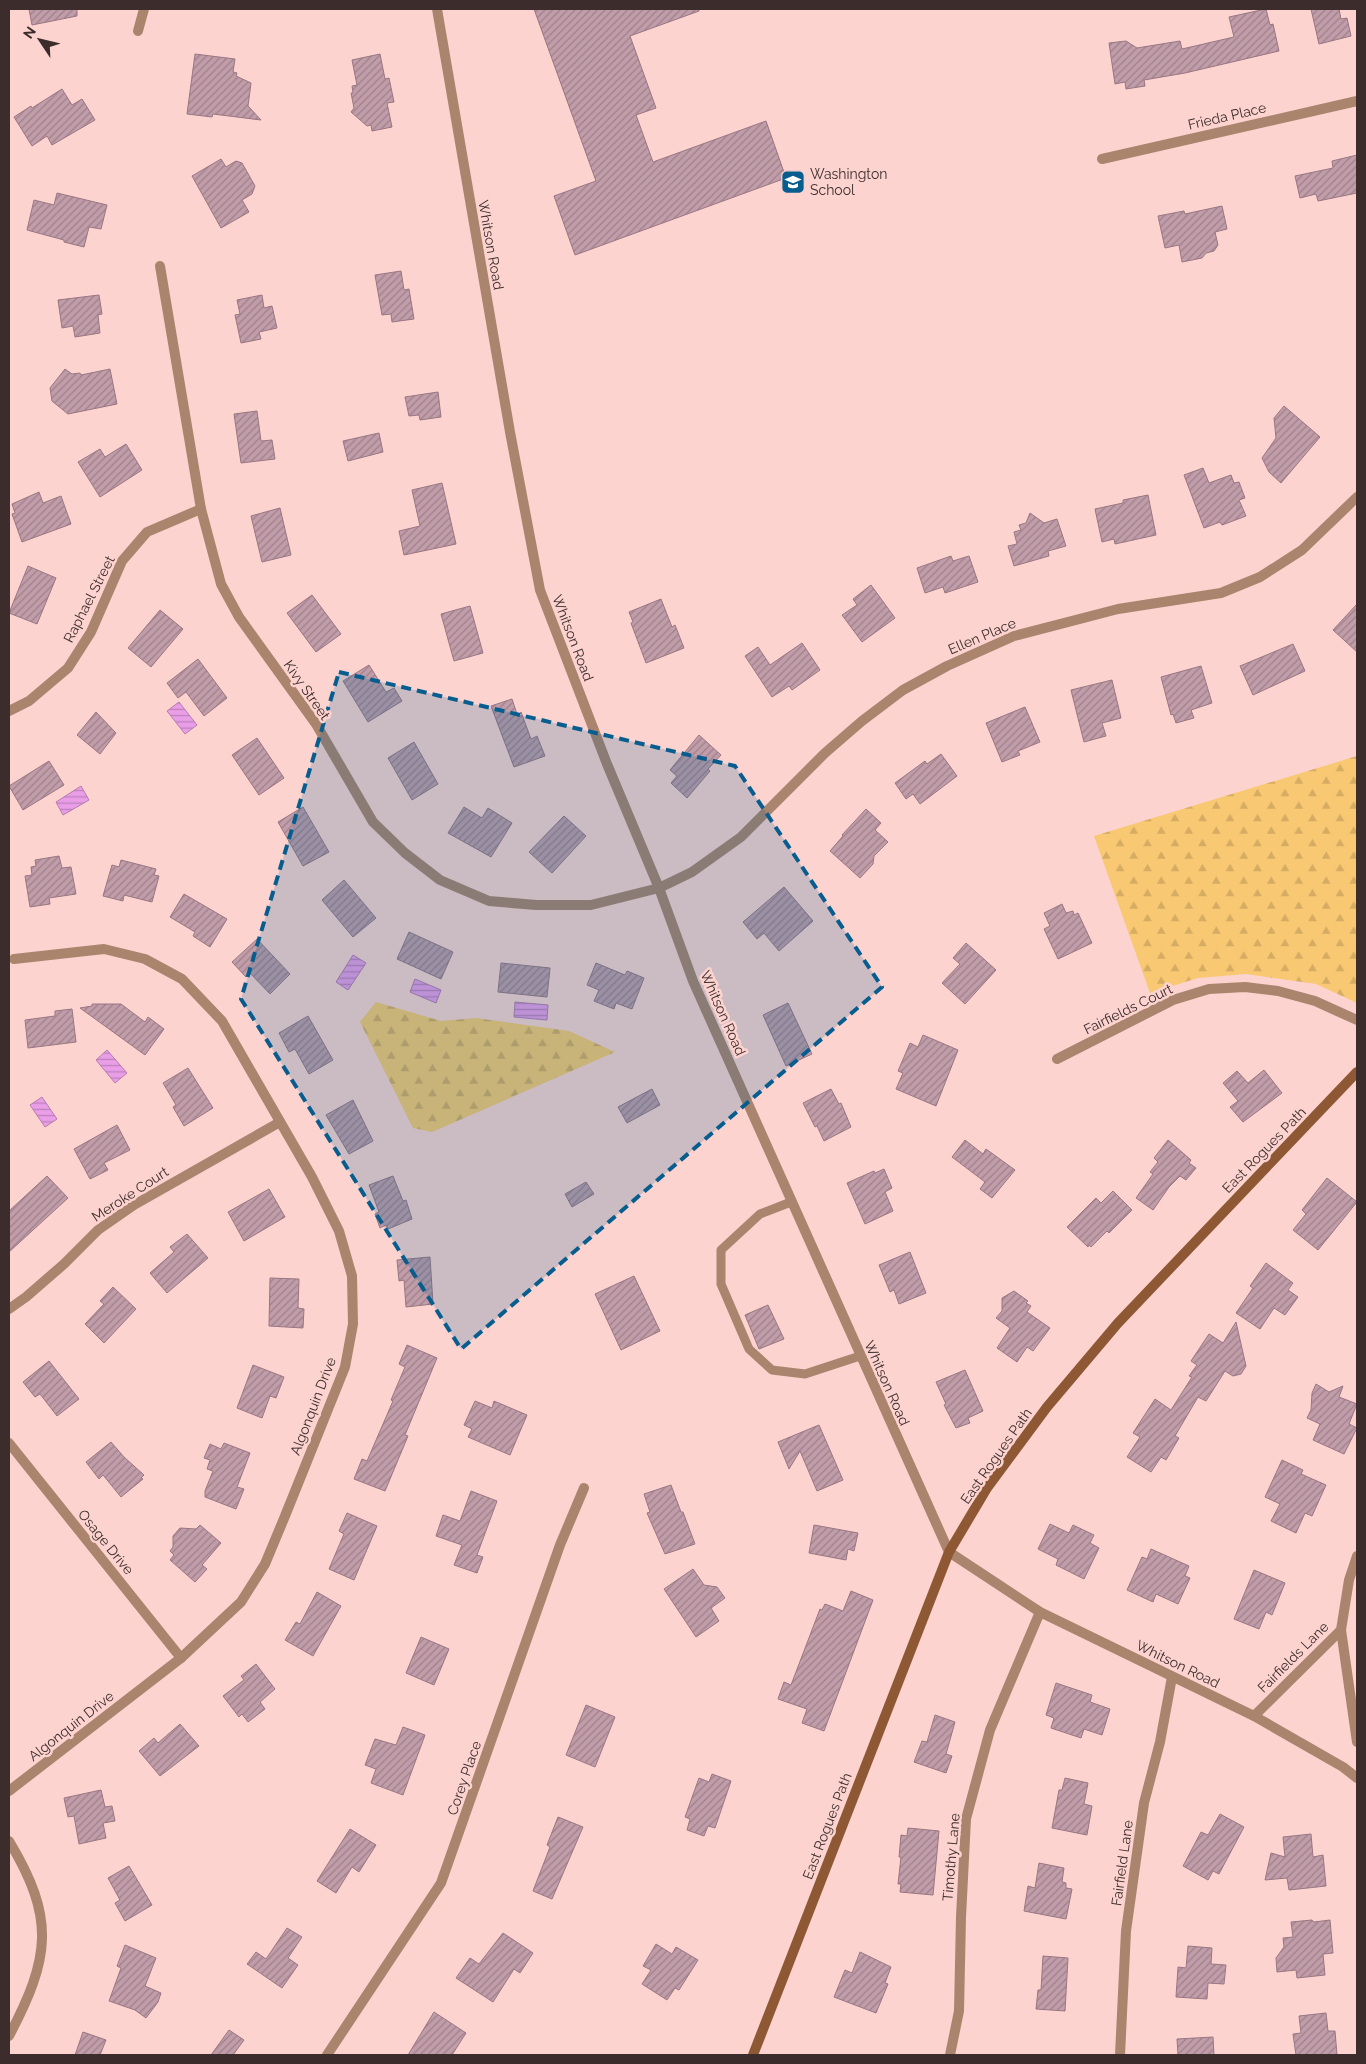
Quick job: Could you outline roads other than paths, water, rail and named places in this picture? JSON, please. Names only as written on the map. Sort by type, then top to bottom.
[{"type":"street","points":[[138,31],[144,9]]},
{"type":"street","name":"Whitson Road","points":[[437,9],[510,432],[540,590],[607,764],[659,888],[693,981],[949,1552],[1040,1612],[1254,1716],[1357,1778]]},
{"type":"street","name":"Frieda Place","points":[[1102,159],[1357,101]]},
{"type":"street","name":"Kivy Street","points":[[160,266],[201,509],[221,584],[239,617],[316,724],[374,822],[405,853],[440,880],[489,901],[536,906],[591,904],[659,888]]},
{"type":"street","name":"Ellen Place","points":[[659,888],[692,872],[741,837],[824,753],[903,690],[947,666],[1014,636],[1118,609],[1221,593],[1260,577],[1302,550],[1357,497]]},
{"type":"street","name":"Raphael Street","points":[[9,711],[29,701],[68,668],[91,632],[122,561],[147,532],[201,509]]},
{"type":"street","name":"Algonquin Drive","points":[[9,1791],[181,1658],[241,1602],[265,1564],[345,1367],[353,1324],[352,1276],[339,1231],[312,1177],[222,1021],[182,979],[145,959],[104,949],[14,959]]},
{"type":"street","name":"Fairfields Court","points":[[1057,1059],[1173,1000],[1209,989],[1245,987],[1278,990],[1315,1001],[1357,1020]]},
{"type":"street","name":"East Rogues Path","points":[[753,2055],[949,1552],[987,1488],[1047,1407],[1118,1323],[1357,1072]]},
{"type":"street","name":"Meroke Court","points":[[9,1309],[26,1298],[98,1230],[134,1204],[280,1122]]},
{"type":"street","name":"Osage Drive","points":[[9,1443],[181,1658]]},
{"type":"street","name":"Corey Place","points":[[327,2055],[441,1883],[560,1545],[584,1488]]},
{"type":"street","name":"Fairfields Lane","points":[[1254,1716],[1341,1630],[1349,1580],[1357,1556]]},
{"type":"street","name":"Timothy Lane","points":[[950,2055],[959,2011],[960,1917],[966,1819],[990,1730],[1040,1612]]},
{"type":"street","points":[[1341,1630],[1357,1742]]},
{"type":"street","name":"Fairfield Lane","points":[[1120,2055],[1126,1931],[1144,1803],[1160,1742],[1172,1677]]},
{"type":"street","points":[[9,1841],[37,1898],[43,1940],[38,1970],[27,2001],[9,2036]]},
{"type":"lane","points":[[791,1202],[760,1214],[721,1250],[721,1284],[749,1350],[772,1370],[805,1374],[860,1356]]},
{"type":"place","name":"Washington School","points":[[793,182]]}]
